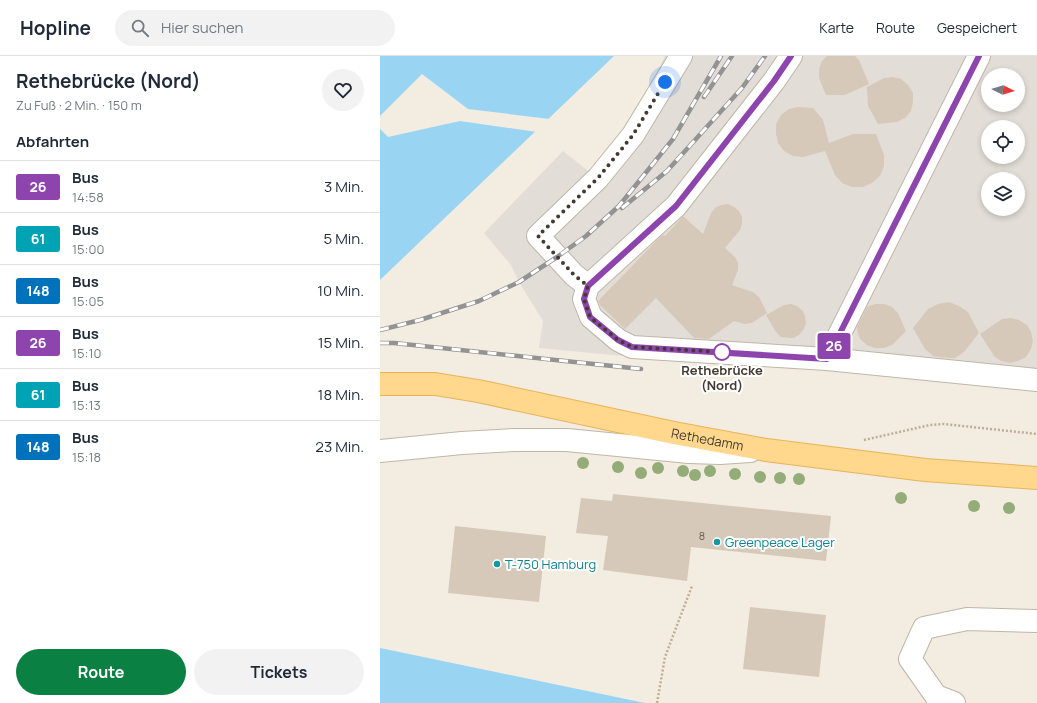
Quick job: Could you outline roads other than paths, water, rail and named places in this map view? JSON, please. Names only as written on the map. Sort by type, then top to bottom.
[{"type":"main road","name":"Rethedamm","points":[[380,384],[435,384],[478,391],[674,433],[766,450],[925,470],[1037,478]]},
{"type":"lane","points":[[588,286],[574,275],[538,236],[598,178],[633,135],[681,56]]},
{"type":"lane","points":[[791,56],[774,81],[676,206],[588,286],[584,299],[590,317],[618,340],[632,347],[827,359],[1037,380]]},
{"type":"lane","points":[[827,359],[979,56]]},
{"type":"lane","points":[[380,450],[514,440],[567,440],[688,452],[720,453],[766,450]]},
{"type":"lane","points":[[954,703],[936,696],[910,659],[924,628],[967,619],[1037,621]]},
{"type":"water","points":[[380,56],[614,56],[380,280]]},
{"type":"water","points":[[380,648],[645,703],[380,703]]},
{"type":"railway","points":[[380,330],[420,320],[479,301],[519,282],[586,236],[619,206],[673,139],[721,56]]},
{"type":"railway","points":[[704,97],[732,56]]},
{"type":"railway","points":[[622,208],[667,171],[742,88],[765,56]]},
{"type":"railway","points":[[380,343],[394,343],[641,369]]},
{"type":"place","name":"Rethebrücke (Nord)","points":[[722,352]]},
{"type":"place","name":"Greenpeace Lager","points":[[717,542]]},
{"type":"place","name":"T-750 Hamburg","points":[[497,564]]}]
